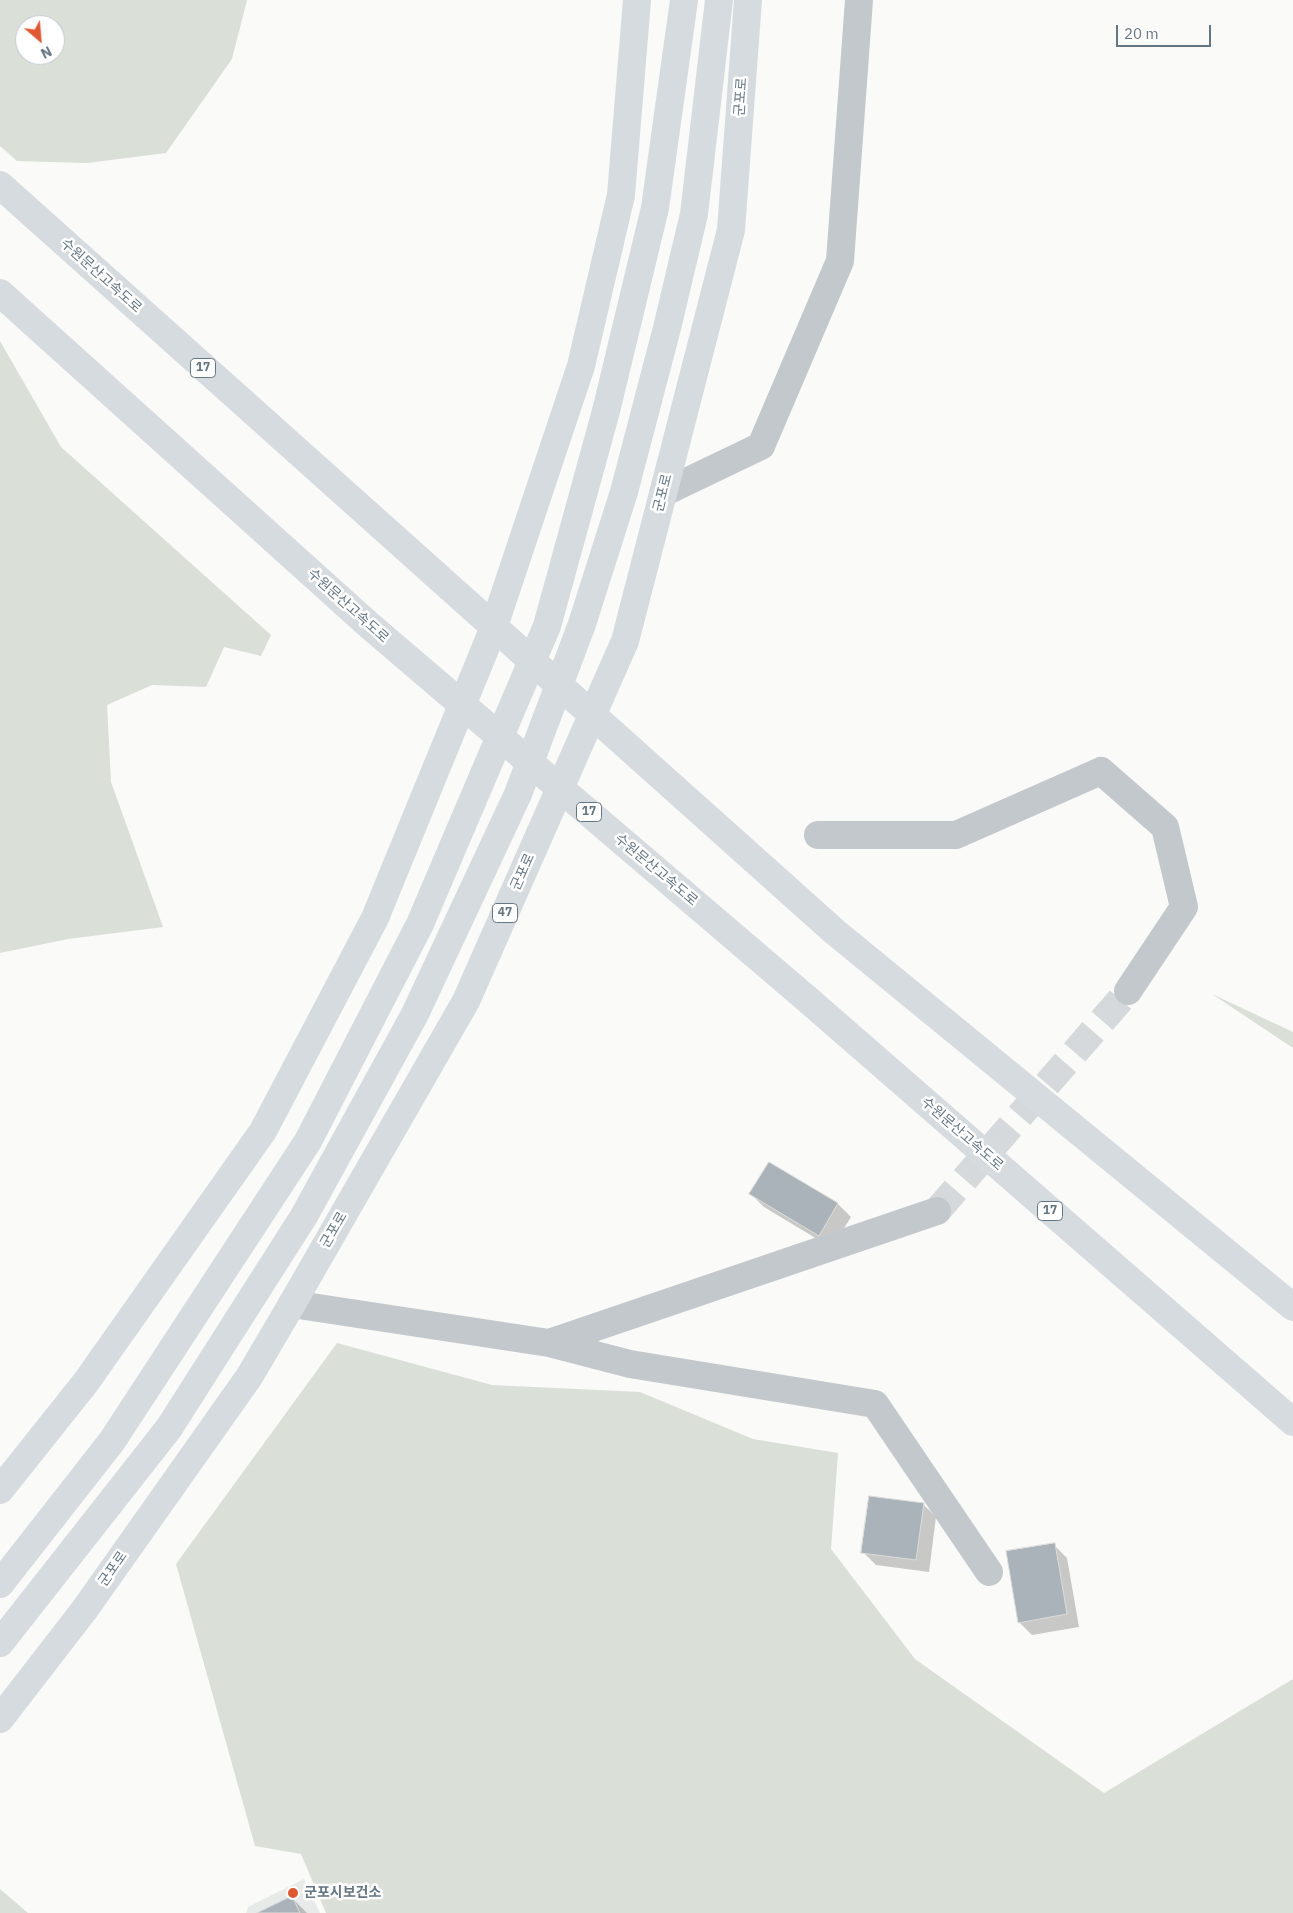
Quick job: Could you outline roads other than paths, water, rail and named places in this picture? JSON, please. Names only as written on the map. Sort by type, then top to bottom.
[{"type":"main road","points":[[0,1490],[86,1382],[263,1131],[375,918],[492,632],[582,366],[621,195],[637,0]]},
{"type":"main road","points":[[0,1584],[112,1441],[308,1141],[420,924],[547,626],[606,412],[655,208],[684,0]]},
{"type":"main road","points":[[0,1643],[169,1428],[304,1216],[415,1014],[518,794],[582,624],[624,492],[667,328],[694,214],[718,0]]},
{"type":"main road","name":"군포로","points":[[0,1719],[85,1609],[244,1385],[292,1304],[466,1001],[624,641],[731,230],[748,0]]},
{"type":"main road","name":"수원문산고속도로","points":[[0,185],[835,932],[1293,1307]]},
{"type":"main road","name":"수원문산고속도로","points":[[0,293],[370,626],[808,999],[1293,1422]]},
{"type":"lane","points":[[663,493],[761,446],[840,261],[859,0]]},
{"type":"lane","points":[[818,835],[956,835],[1101,771],[1165,827],[1184,907],[1128,991]]},
{"type":"lane","points":[[549,1343],[936,1211]]},
{"type":"lane","points":[[292,1304],[549,1343],[630,1364],[875,1404],[989,1572]]},
{"type":"tunnel","points":[[937,1211],[1128,991]]},
{"type":"place","name":"군포시보건소","points":[[293,1893]]}]
